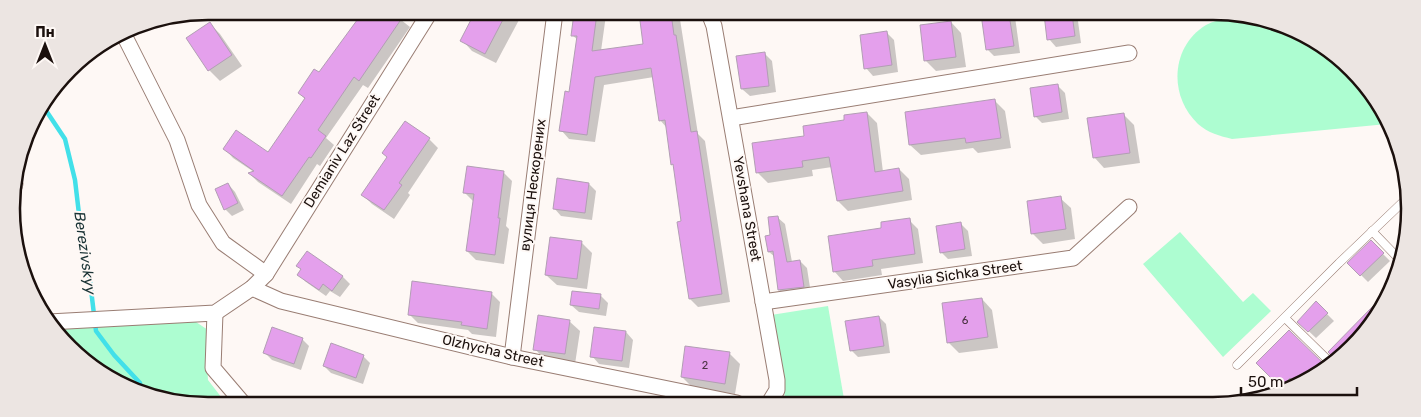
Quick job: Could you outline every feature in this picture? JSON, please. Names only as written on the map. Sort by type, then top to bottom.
[{"type":"street","name":"Demianiv Laz Street","points":[[215,313],[252,288],[266,274],[425,20]]},
{"type":"street","name":"вулиця Нескорених","points":[[512,357],[554,20]]},
{"type":"street","name":"Yevshana Street","points":[[712,20],[731,118],[777,380],[777,390],[773,397]]},
{"type":"street","points":[[126,39],[177,140],[199,205],[223,243],[266,274]]},
{"type":"street","points":[[731,118],[1129,53]]},
{"type":"street","name":"Vasylia Sichka Street","points":[[763,302],[1072,258],[1129,207]]},
{"type":"street","name":"Olzhycha Street","points":[[252,288],[281,301],[512,357],[708,397]]},
{"type":"street","points":[[58,322],[215,313],[214,368],[238,397]]},
{"type":"lane","points":[[1237,366],[1401,204]]},
{"type":"lane","points":[[1372,231],[1395,255]]},
{"type":"lane","points":[[1284,318],[1326,358]]},
{"type":"green space","points":[[1225,20],[1261,26],[1285,34],[1307,45],[1346,75],[1362,94],[1382,125],[1232,139],[1206,130],[1188,113],[1178,86],[1178,72],[1180,58],[1194,34],[1206,25]]},
{"type":"green space","points":[[1180,232],[1243,302],[1253,293],[1271,311],[1223,357],[1143,264]]},
{"type":"green space","points":[[828,306],[844,397],[785,397],[771,315]]},
{"type":"green space","points":[[184,320],[196,322],[208,330],[206,347],[208,380],[221,397],[196,397],[160,391],[136,383],[114,372],[94,358],[75,342],[62,327]]},
{"type":"building","points":[[357,20],[401,20],[359,81],[354,77],[318,130],[326,136],[282,196],[248,173],[254,171],[223,149],[236,130],[268,152],[305,98],[298,93],[314,69],[319,72]]},
{"type":"building","points":[[471,20],[503,20],[485,54],[460,41]]},
{"type":"building","points":[[573,20],[596,20],[592,51],[643,44],[640,20],[672,20],[691,132],[697,131],[722,294],[689,299],[677,222],[681,221],[673,164],[671,165],[665,120],[659,121],[651,68],[595,77],[587,135],[559,131],[565,91],[569,92],[577,36],[571,36]]},
{"type":"building","points":[[982,20],[1010,20],[1014,46],[986,50]]},
{"type":"building","points":[[1045,20],[1073,20],[1075,36],[1047,40]]},
{"type":"building","points":[[951,21],[956,57],[924,61],[920,25]]},
{"type":"building","points":[[210,22],[232,55],[208,71],[186,38]]},
{"type":"building","points":[[887,31],[892,65],[864,69],[860,35]]},
{"type":"building","points":[[765,52],[769,86],[741,89],[736,56]]},
{"type":"building","points":[[1058,84],[1062,112],[1034,117],[1030,88]]},
{"type":"building","points":[[995,99],[1001,138],[966,143],[965,138],[909,145],[905,112]]},
{"type":"building","points":[[867,112],[875,172],[899,168],[903,191],[837,201],[829,157],[802,161],[803,167],[756,173],[752,143],[804,136],[803,126],[844,120],[844,115]]},
{"type":"building","points":[[1124,113],[1130,153],[1093,158],[1087,118]]},
{"type":"building","points":[[405,121],[430,138],[399,183],[402,185],[384,210],[361,195],[387,157],[382,153]]},
{"type":"building","points":[[467,166],[504,171],[495,255],[466,251],[474,194],[463,193]]},
{"type":"building","points":[[557,178],[589,183],[585,213],[553,209]]},
{"type":"building","points":[[228,183],[238,203],[224,210],[215,189]]},
{"type":"building","points":[[1061,196],[1066,229],[1031,234],[1027,201]]},
{"type":"building","points":[[778,216],[787,262],[800,260],[804,287],[778,290],[773,251],[768,252],[765,236],[770,235],[768,217]]},
{"type":"building","points":[[910,218],[915,254],[872,260],[873,266],[833,272],[828,236],[881,228],[881,222]]},
{"type":"building","points":[[961,222],[965,249],[940,253],[936,226]]},
{"type":"building","points":[[550,237],[582,241],[577,279],[545,275]]},
{"type":"building","points":[[1371,240],[1384,253],[1360,276],[1347,263]]},
{"type":"building","points":[[307,251],[343,276],[332,291],[323,284],[319,290],[297,275],[301,269],[296,266]]},
{"type":"building","points":[[412,281],[492,292],[487,329],[461,325],[462,322],[408,315]]},
{"type":"building","points":[[572,291],[601,294],[599,309],[570,305]]},
{"type":"building","points":[[982,298],[988,337],[947,343],[942,303]]},
{"type":"building","points":[[1316,301],[1328,313],[1308,332],[1297,322]]},
{"type":"building","points":[[1375,304],[1346,342],[1331,355],[1328,352]]},
{"type":"building","points":[[538,315],[570,320],[565,354],[533,350]]},
{"type":"building","points":[[879,316],[884,346],[850,351],[845,321]]},
{"type":"building","points":[[272,327],[303,338],[294,364],[263,353]]},
{"type":"building","points":[[594,327],[626,331],[622,361],[590,357]]},
{"type":"building","points":[[1289,330],[1322,362],[1296,378],[1292,380],[1290,378],[1286,383],[1278,385],[1256,363]]},
{"type":"building","points":[[331,343],[364,355],[356,378],[323,366]]},
{"type":"building","points":[[685,346],[730,352],[725,384],[681,377]]},
{"type":"waterway","name":"Berezivskyy","points":[[47,112],[65,139],[75,180],[96,331],[140,384]]}]
